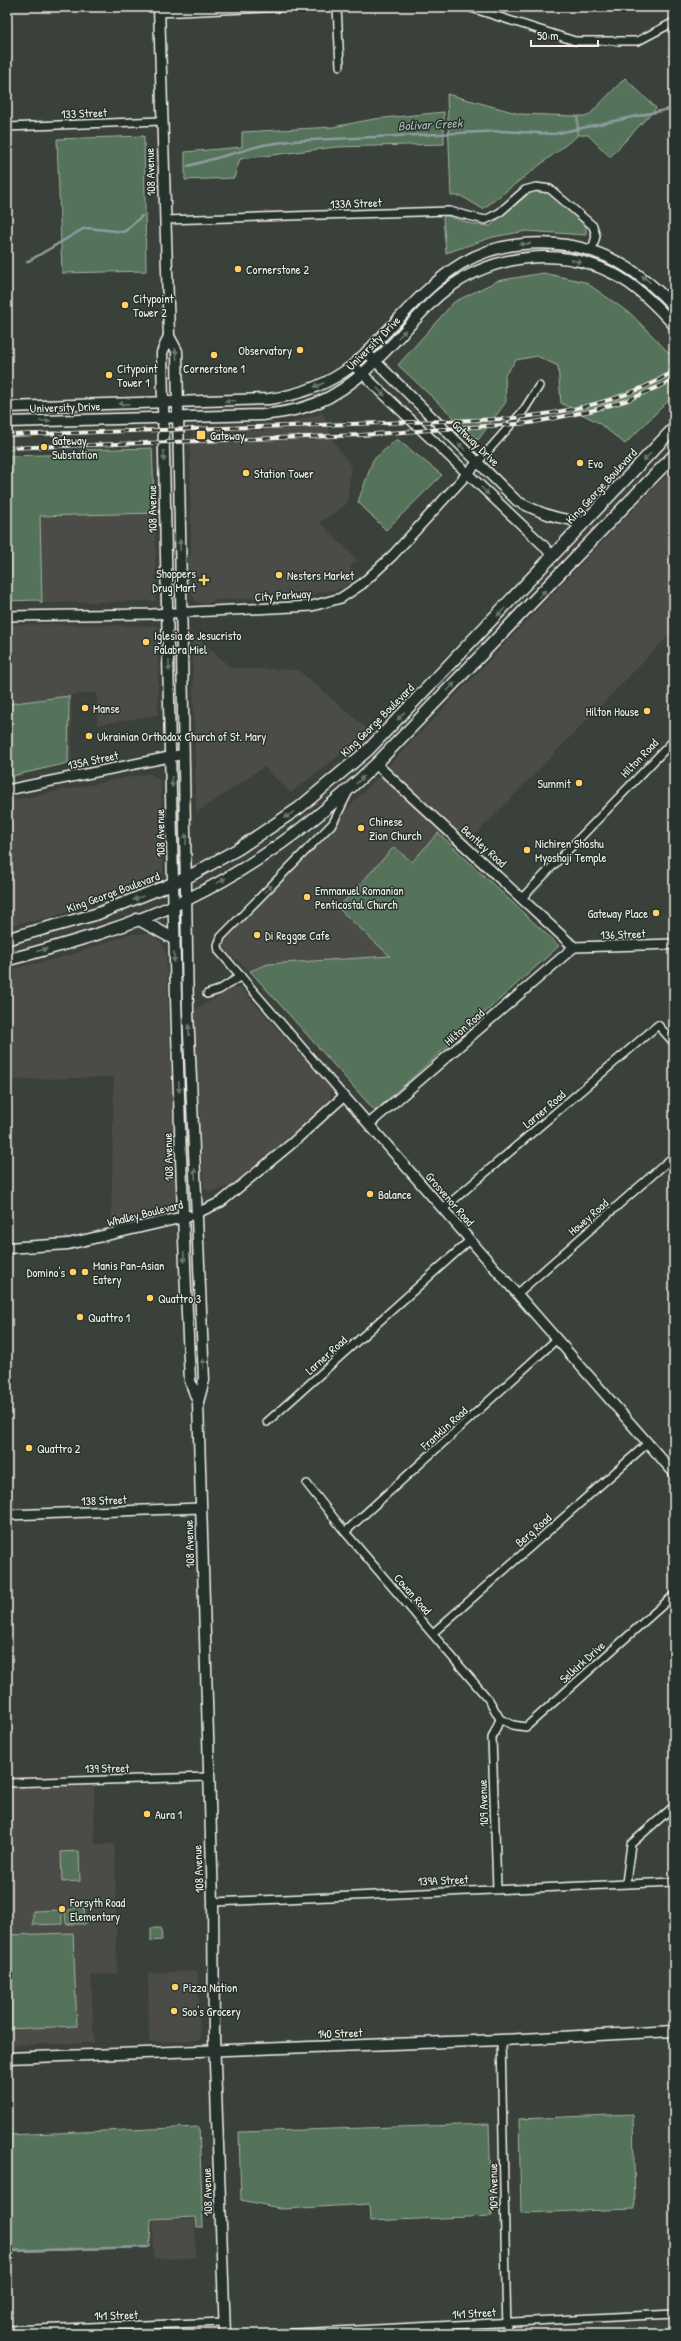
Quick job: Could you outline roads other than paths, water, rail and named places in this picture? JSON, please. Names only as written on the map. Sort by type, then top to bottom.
[{"type":"main road","name":"108 Avenue","points":[[159,10],[161,121],[169,336],[162,352],[174,939],[190,1381],[198,1402]]},
{"type":"main road","name":"University Drive","points":[[7,407],[283,398],[315,387],[352,365],[427,289],[445,273],[470,258],[499,248],[528,243],[566,245],[592,250],[616,260],[641,275],[674,307]]},
{"type":"main road","name":"University Drive","points":[[7,422],[263,415],[303,408],[328,397],[363,374],[441,293],[458,281],[486,268],[521,258],[543,256],[564,258],[607,272],[642,293],[674,325]]},
{"type":"main road","name":"108 Avenue","points":[[169,336],[177,351],[188,1011],[204,1380],[198,1402],[208,1777],[213,1902],[215,2051],[225,2334]]},
{"type":"main road","name":"King George Boulevard","points":[[7,939],[97,914],[186,878],[238,849],[299,808],[368,750],[553,558],[674,428]]},
{"type":"main road","points":[[7,960],[77,940],[138,919],[187,899],[249,865],[285,842],[348,791],[376,764],[674,455]]},
{"type":"main road","points":[[138,919],[174,939]]},
{"type":"main road","name":"Whalley Boulevard","points":[[7,1248],[68,1244],[183,1218],[197,1213]]},
{"type":"main road","name":"140 Street","points":[[7,2058],[501,2040],[674,2031]]},
{"type":"street","points":[[159,10],[289,7]]},
{"type":"street","points":[[338,7],[340,66]]},
{"type":"street","points":[[468,7],[575,41],[638,41],[674,22]]},
{"type":"street","name":"133 Street","points":[[7,127],[161,121]]},
{"type":"street","name":"133A Street","points":[[165,220],[449,211],[485,220],[499,213],[525,190],[536,187],[550,189],[593,226],[596,236],[592,250]]},
{"type":"street","name":"Gateway Drive","points":[[366,352],[517,501],[541,514],[558,520],[585,522]]},
{"type":"street","points":[[352,365],[553,558]]},
{"type":"street","name":"City Parkway","points":[[7,616],[168,613],[312,606],[341,598],[362,584],[393,555],[524,410],[538,386]]},
{"type":"street","name":"Hilton Road","points":[[522,898],[674,740]]},
{"type":"street","name":"135A Street","points":[[7,790],[184,754]]},
{"type":"street","name":"Bentley Road","points":[[376,764],[574,947]]},
{"type":"street","name":"Grosvenor Road","points":[[348,791],[333,823],[221,937],[218,945],[219,951],[674,1473]]},
{"type":"street","name":"136 Street","points":[[574,947],[674,944]]},
{"type":"street","name":"Hilton Road","points":[[369,1124],[574,947]]},
{"type":"street","points":[[207,994],[219,990],[241,976]]},
{"type":"street","name":"Larner Road","points":[[443,1209],[658,1025],[674,1043]]},
{"type":"street","name":"Whalley Boulevard","points":[[197,1213],[221,1202],[290,1145],[344,1096]]},
{"type":"street","name":"Howey Road","points":[[517,1294],[674,1156]]},
{"type":"street","name":"Larner Road","points":[[267,1422],[470,1240]]},
{"type":"street","name":"Franklin Road","points":[[344,1532],[557,1339]]},
{"type":"street","name":"Berg Road","points":[[433,1633],[648,1443]]},
{"type":"street","name":"Cowan Road","points":[[307,1484],[344,1532],[433,1633],[489,1700],[500,1719]]},
{"type":"street","name":"138 Street","points":[[7,1515],[201,1508]]},
{"type":"street","name":"Selkirk Drive","points":[[500,1719],[513,1725],[526,1727],[674,1595]]},
{"type":"street","name":"109 Avenue","points":[[497,1889],[492,1738],[500,1719]]},
{"type":"street","name":"139 Street","points":[[7,1783],[208,1777]]},
{"type":"street","points":[[626,1883],[631,1844],[674,1806]]},
{"type":"street","name":"139A Street","points":[[213,1902],[674,1882]]},
{"type":"street","name":"109 Avenue","points":[[501,2040],[507,2334]]},
{"type":"street","name":"141 Street","points":[[276,2334],[674,2314]]},
{"type":"street","name":"141 Street","points":[[7,2330],[225,2322]]},
{"type":"waterway","name":"Bolivar Creek","points":[[188,166],[263,145],[290,141],[502,131],[554,134],[674,108]]},
{"type":"waterway","name":"Bolivar Creek","points":[[27,262],[83,229],[88,228],[124,232],[142,216]]},
{"type":"waterway","points":[[7,2251],[147,2247]]},
{"type":"railway","points":[[7,435],[506,419],[571,409],[615,398],[655,382],[674,371]]},
{"type":"railway","points":[[7,448],[361,435],[530,423],[590,411],[628,400],[674,380]]},
{"type":"place","name":"Cornerstone 2","points":[[238,269]]},
{"type":"place","name":"Citypoint Tower 2","points":[[125,305]]},
{"type":"place","name":"Observatory","points":[[300,350]]},
{"type":"place","name":"Cornerstone 1","points":[[214,355]]},
{"type":"place","name":"Citypoint Tower 1","points":[[109,375]]},
{"type":"place","name":"Gateway","points":[[201,435]]},
{"type":"place","name":"Gateway Substation","points":[[44,447]]},
{"type":"place","name":"Evo","points":[[580,463]]},
{"type":"place","name":"Station Tower","points":[[246,473]]},
{"type":"place","name":"Nesters Market","points":[[279,575]]},
{"type":"place","name":"Shoppers Drug Mart","points":[[204,580]]},
{"type":"place","name":"Iglesia de Jesucristo Palabra Miel","points":[[146,642]]},
{"type":"place","name":"Manse","points":[[85,708]]},
{"type":"place","name":"Hilton House","points":[[647,711]]},
{"type":"place","name":"Ukrainian Orthodox Church of St. Mary","points":[[89,736]]},
{"type":"place","name":"Summit","points":[[579,783]]},
{"type":"place","name":"Chinese Zion Church","points":[[361,828]]},
{"type":"place","name":"Nichiren Shoshu Myoshoji Temple","points":[[527,850]]},
{"type":"place","name":"Emmanuel Romanian Penticostal Church","points":[[307,897]]},
{"type":"place","name":"Gateway Place","points":[[656,913]]},
{"type":"place","name":"Di Reggae Cafe","points":[[257,935]]},
{"type":"place","name":"Balance","points":[[370,1194]]},
{"type":"place","name":"Domino's","points":[[73,1272]]},
{"type":"place","name":"Manis Pan-Asian Eatery","points":[[85,1272]]},
{"type":"place","name":"Quattro 3","points":[[150,1298]]},
{"type":"place","name":"Quattro 1","points":[[80,1317]]},
{"type":"place","name":"Quattro 2","points":[[29,1448]]},
{"type":"place","name":"Aura 1","points":[[147,1814]]},
{"type":"place","name":"Forsyth Road Elementary","points":[[62,1909]]},
{"type":"place","name":"Pizza Nation","points":[[175,1987]]},
{"type":"place","name":"Soo's Grocery","points":[[174,2011]]}]
